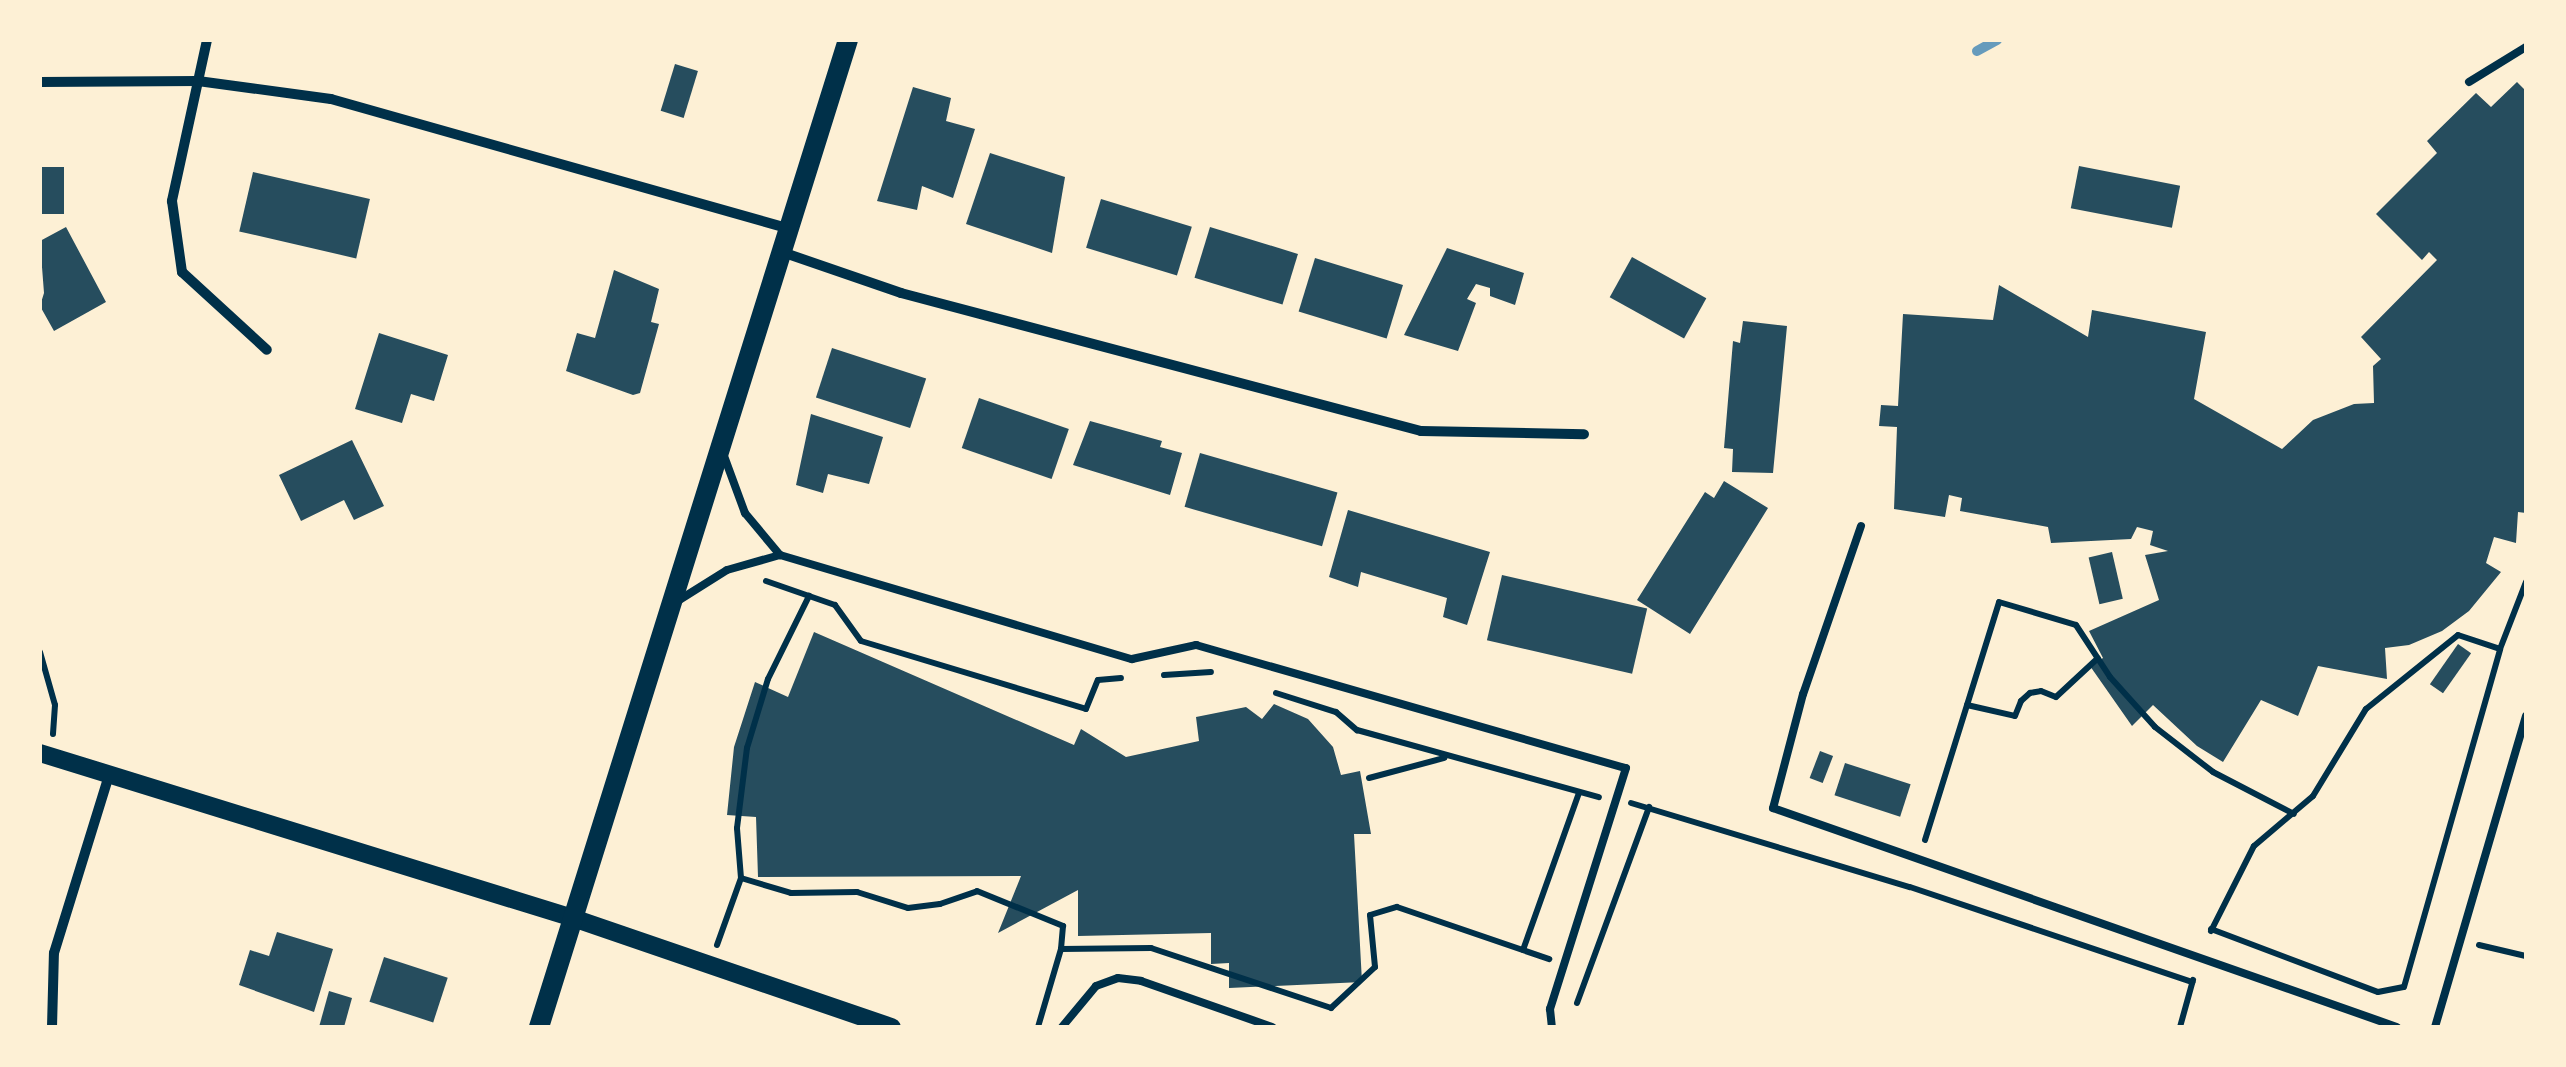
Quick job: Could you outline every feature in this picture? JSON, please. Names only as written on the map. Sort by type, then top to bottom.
[{"type":"main road","points":[[539,1027],[848,40]]},
{"type":"street","points":[[207,40],[172,201],[182,272],[266,350]]},
{"type":"street","points":[[40,82],[198,82],[331,98],[789,229]]},
{"type":"street","points":[[782,252],[901,293],[1421,431],[1584,434]]},
{"type":"street","points":[[46,755],[573,918],[892,1027]]},
{"type":"street","points":[[52,1027],[54,953],[110,775]]},
{"type":"lane","points":[[2469,82],[2526,47]]},
{"type":"lane","points":[[721,448],[744,513],[780,555]]},
{"type":"lane","points":[[1861,526],[1803,694],[1772,808],[2397,1027]]},
{"type":"lane","points":[[672,605],[727,570],[780,555],[1132,659],[1196,646],[1626,768],[1550,1008],[1552,1027]]},
{"type":"lane","points":[[2435,1027],[2526,716]]},
{"type":"lane","points":[[1062,1027],[1096,986],[1118,978],[1140,980],[1272,1027]]},
{"type":"path","points":[[750,587],[766,581],[835,605],[860,641],[1086,710],[1098,680],[1136,677]]},
{"type":"path","points":[[2212,930],[2378,992],[2404,987],[2500,649],[2526,582]]},
{"type":"path","points":[[710,965],[741,878],[737,828],[747,748],[768,679],[809,596]]},
{"type":"path","points":[[1910,887],[1999,602],[2076,625],[2132,705],[2184,751],[2244,790],[2294,814]]},
{"type":"path","points":[[2180,1027],[2212,930],[2254,846],[2314,796],[2366,710],[2458,635],[2500,649]]},
{"type":"path","points":[[40,652],[55,705],[46,755]]},
{"type":"path","points":[[1967,705],[2015,716],[2020,701],[2030,693],[2041,691],[2056,697],[2098,658]]},
{"type":"path","points":[[1155,676],[1212,672],[1230,678]]},
{"type":"path","points":[[1265,689],[1336,712],[1358,730],[1446,758],[1650,807],[1910,887],[2192,982]]},
{"type":"path","points":[[1369,778],[1446,758]]},
{"type":"path","points":[[1523,950],[1579,793]]},
{"type":"path","points":[[1575,1009],[1650,807]]},
{"type":"path","points":[[741,878],[791,893],[857,892],[908,908],[940,904],[977,891],[1063,926],[1061,949],[1038,1027]]},
{"type":"path","points":[[1061,949],[1150,948],[1331,1008],[1375,967],[1370,915],[1397,907],[1588,972]]},
{"type":"building","points":[[675,64],[698,71],[684,118],[661,111]]},
{"type":"building","points":[[2517,82],[2526,91],[2526,513],[2518,512],[2516,543],[2494,537],[2486,563],[2501,572],[2469,611],[2442,631],[2409,645],[2385,648],[2387,679],[2318,666],[2298,716],[2261,700],[2223,762],[2197,746],[2153,705],[2132,726],[2090,666],[2103,658],[2089,631],[2159,600],[2145,555],[2168,551],[2150,545],[2153,531],[2137,527],[2131,539],[2051,543],[2048,527],[1960,511],[1962,498],[1949,495],[1945,517],[1894,509],[1897,427],[1879,426],[1881,405],[1898,406],[1903,314],[1993,320],[1999,285],[2088,337],[2092,310],[2206,332],[2194,399],[2282,449],[2313,420],[2354,404],[2374,403],[2373,366],[2381,359],[2361,337],[2437,260],[2429,252],[2422,260],[2376,214],[2437,153],[2427,141],[2476,93],[2491,107]]},
{"type":"building","points":[[913,87],[951,98],[946,121],[975,129],[953,198],[922,186],[917,210],[877,201]]},
{"type":"building","points":[[990,153],[1065,177],[1052,253],[966,224]]},
{"type":"building","points":[[2079,166],[2180,186],[2172,228],[2071,208]]},
{"type":"building","points":[[40,167],[64,167],[64,214],[40,214]]},
{"type":"building","points":[[253,172],[370,199],[356,258],[239,231]]},
{"type":"building","points":[[1101,199],[1192,227],[1177,276],[1086,248]]},
{"type":"building","points":[[66,227],[106,302],[54,331],[40,306],[44,293],[40,241]]},
{"type":"building","points":[[1210,227],[1298,254],[1282,305],[1195,278]]},
{"type":"building","points":[[1447,248],[1524,273],[1515,305],[1490,296],[1490,288],[1476,284],[1467,299],[1476,303],[1458,351],[1404,335]]},
{"type":"building","points":[[1632,257],[1706,298],[1684,338],[1610,297]]},
{"type":"building","points":[[1315,258],[1403,285],[1387,338],[1299,312]]},
{"type":"building","points":[[614,270],[659,289],[651,322],[659,324],[640,393],[633,395],[566,371],[577,333],[595,338]]},
{"type":"building","points":[[1743,321],[1787,326],[1773,473],[1732,472],[1733,449],[1724,448],[1733,341],[1740,343]]},
{"type":"building","points":[[379,333],[448,355],[434,401],[411,394],[402,423],[355,409]]},
{"type":"building","points":[[832,348],[926,379],[910,428],[816,397]]},
{"type":"building","points":[[979,398],[1069,429],[1052,479],[962,448]]},
{"type":"building","points":[[811,414],[883,437],[869,484],[828,474],[823,493],[796,485]]},
{"type":"building","points":[[1090,421],[1162,441],[1160,447],[1182,453],[1170,495],[1073,465]]},
{"type":"building","points":[[352,440],[384,506],[354,520],[344,500],[301,521],[279,475]]},
{"type":"building","points":[[1200,453],[1337,492],[1322,546],[1185,507]]},
{"type":"building","points":[[1724,481],[1768,508],[1690,634],[1637,600],[1705,492],[1714,498]]},
{"type":"building","points":[[1348,510],[1490,552],[1467,625],[1443,617],[1447,598],[1361,572],[1358,587],[1329,577]]},
{"type":"building","points":[[2112,552],[2123,599],[2099,604],[2089,557]]},
{"type":"building","points":[[1502,575],[1647,609],[1632,674],[1487,640]]},
{"type":"building","points":[[814,632],[1074,745],[1081,729],[1126,757],[1199,741],[1196,717],[1246,707],[1262,719],[1274,704],[1308,719],[1333,747],[1341,775],[1360,771],[1371,834],[1354,834],[1362,982],[1229,988],[1229,963],[1211,964],[1211,933],[1078,936],[1078,890],[998,933],[1021,876],[758,877],[756,817],[727,815],[734,747],[755,682],[788,697]]},
{"type":"building","points":[[2458,644],[2471,653],[2443,693],[2430,684]]},
{"type":"building","points":[[1820,751],[1833,756],[1823,783],[1810,778]]},
{"type":"building","points":[[1845,763],[1911,784],[1900,817],[1834,795]]},
{"type":"building","points":[[277,932],[333,949],[314,1012],[239,985],[250,950],[269,956]]},
{"type":"building","points":[[384,957],[448,978],[433,1022],[369,1002]]},
{"type":"building","points":[[329,991],[352,998],[344,1027],[319,1027]]},
{"type":"waterway","points":[[1977,51],[1997,40]]}]
